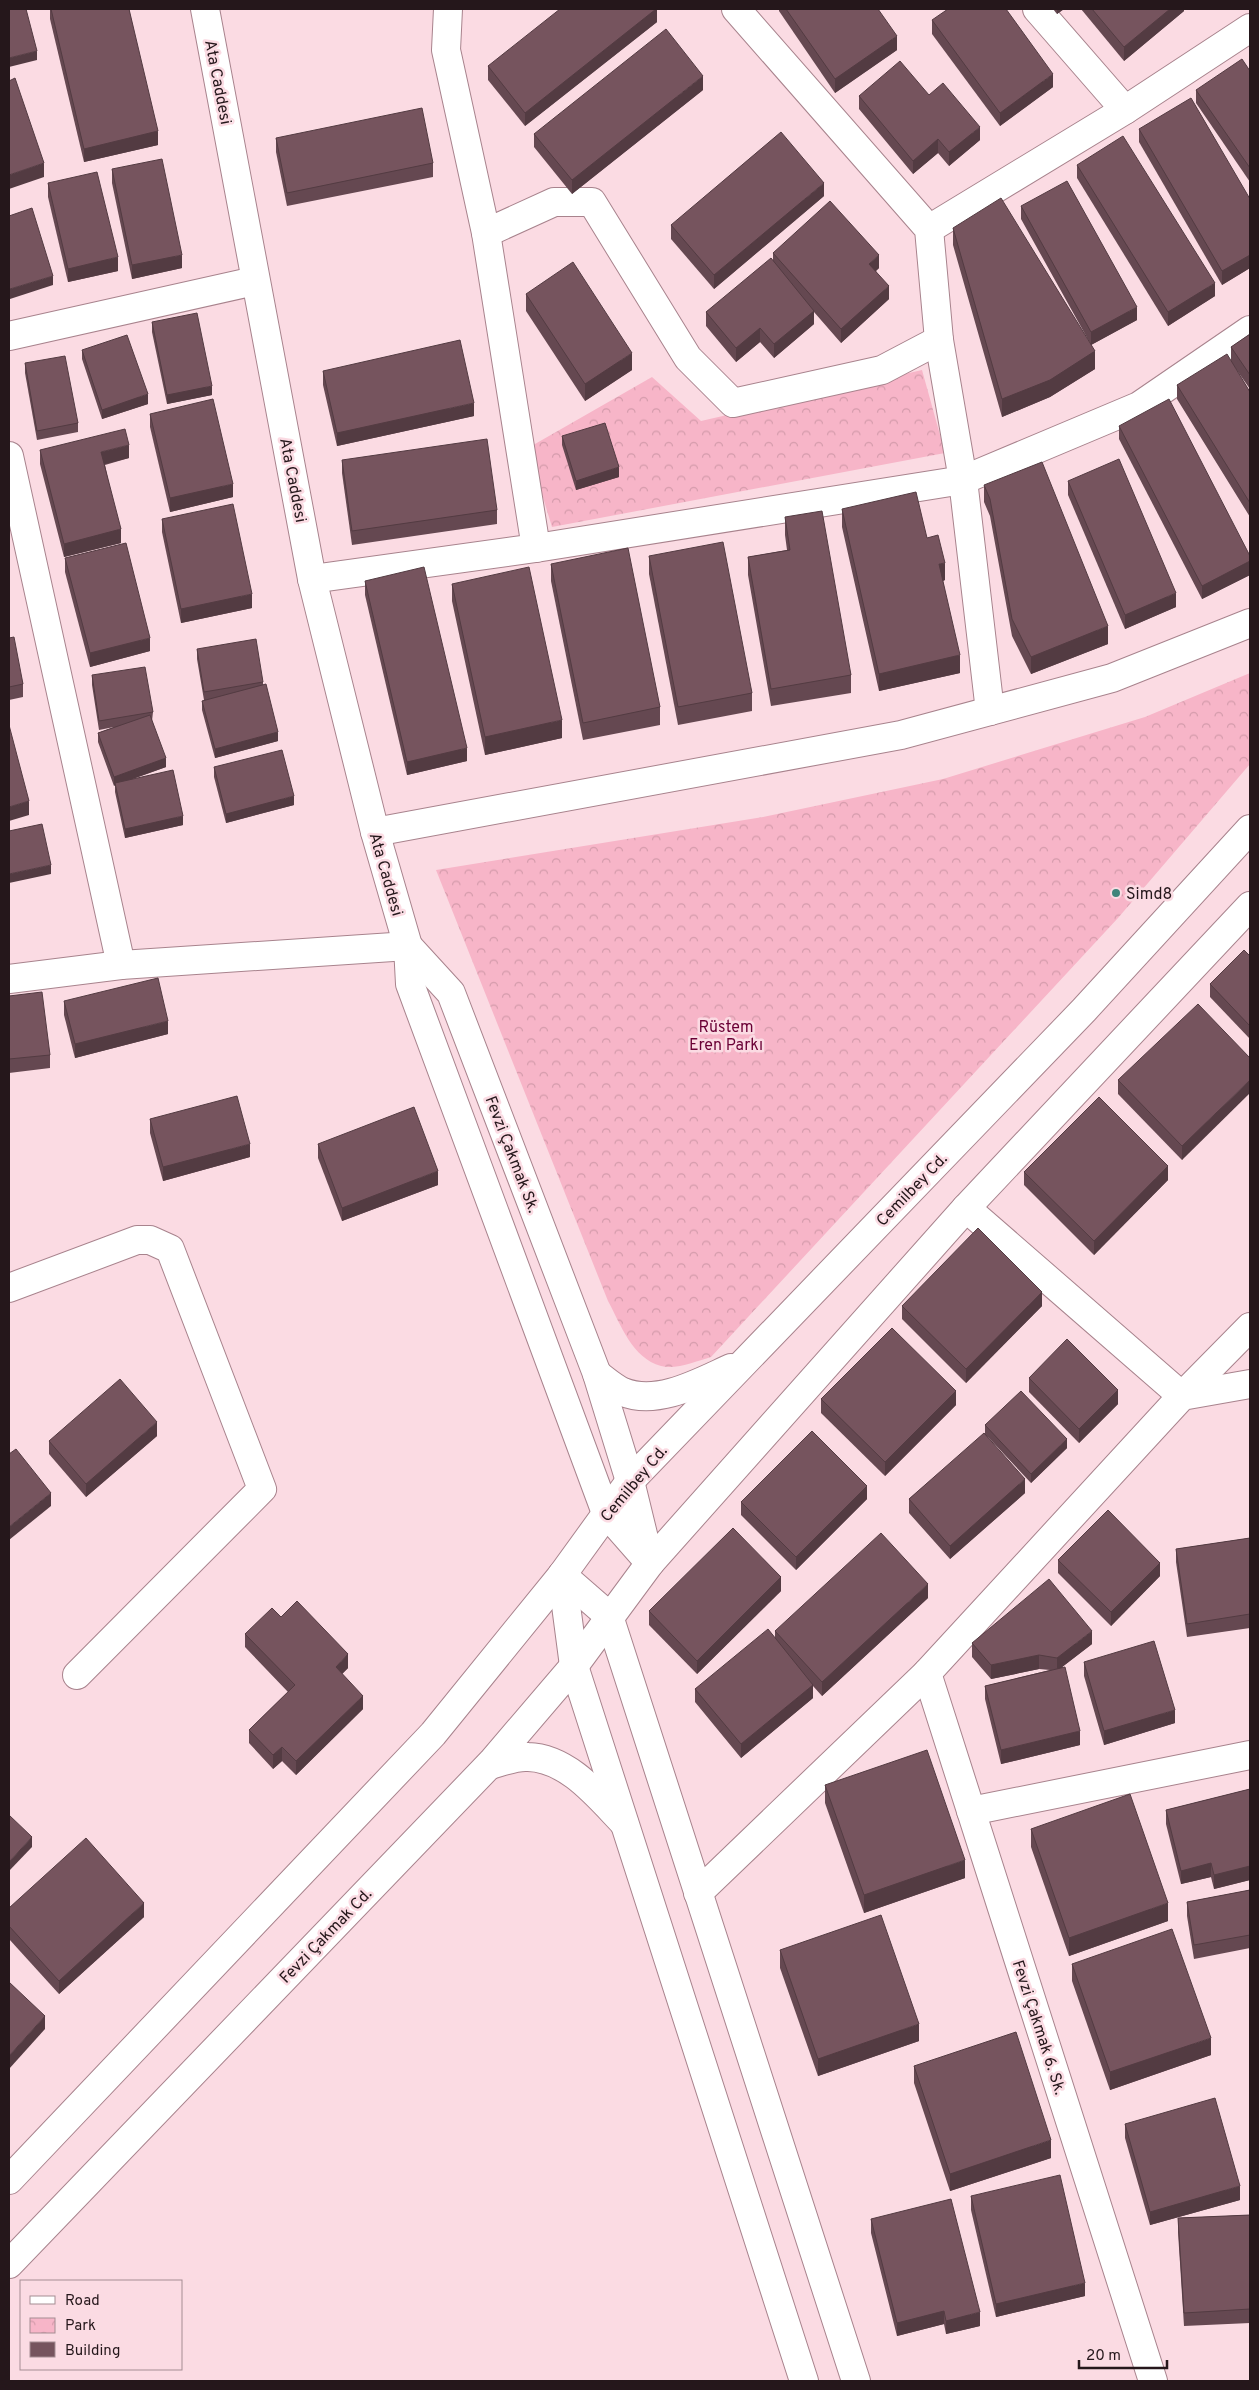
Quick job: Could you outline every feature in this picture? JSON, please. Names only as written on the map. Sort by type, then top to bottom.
[{"type":"street","name":"Ata Caddesi","points":[[205,9],[312,579],[375,832],[408,946]]},
{"type":"street","points":[[448,9],[446,50],[486,232],[536,548]]},
{"type":"street","points":[[736,9],[928,229],[939,340],[963,480],[990,711]]},
{"type":"street","points":[[1037,9],[1125,110]]},
{"type":"street","points":[[928,229],[1125,110],[1250,28]]},
{"type":"street","points":[[486,232],[554,202],[592,202],[688,358],[733,403],[882,370],[939,340]]},
{"type":"street","points":[[9,336],[255,281]]},
{"type":"street","points":[[312,579],[536,548],[963,480],[1138,406],[1250,330]]},
{"type":"street","points":[[9,456],[121,965]]},
{"type":"street","points":[[375,832],[901,735],[1112,678],[1250,624]]},
{"type":"street","name":"Cemilbey Cd.","points":[[570,1565],[630,1481],[1078,1017],[1250,828]]},
{"type":"street","points":[[9,979],[121,965],[408,946],[410,984],[606,1513],[650,1563],[966,1208],[1250,906]]},
{"type":"street","name":"Fevzi Çakmak Sk.","points":[[408,946],[451,993],[597,1374],[630,1481],[650,1563]]},
{"type":"street","points":[[966,1208],[1182,1396]]},
{"type":"street","points":[[9,1288],[137,1240],[150,1240],[170,1249],[262,1490],[78,1675]]},
{"type":"street","points":[[698,1893],[927,1673],[1182,1396],[1250,1327]]},
{"type":"street","points":[[597,1374],[623,1392],[653,1396],[695,1384],[744,1362]]},
{"type":"street","points":[[1182,1396],[1250,1384]]},
{"type":"street","name":"Fevzi Çakmak Cd.","points":[[9,2264],[490,1765],[574,1666],[609,1616],[650,1563]]},
{"type":"street","points":[[570,1565],[609,1616],[856,2381]]},
{"type":"street","points":[[570,1565],[574,1666],[804,2381]]},
{"type":"street","points":[[9,2180],[433,1734],[570,1565]]},
{"type":"street","name":"Fevzi Çakmak 6. Sk.","points":[[927,1673],[1153,2381]]},
{"type":"street","points":[[971,1811],[1250,1755]]},
{"type":"street","points":[[490,1765],[527,1757],[551,1762],[577,1777],[624,1822]]},
{"type":"green space","points":[[922,370],[945,453],[552,527],[528,448],[652,377],[701,421]]},
{"type":"green space","name":"Rüstem Eren Parkı","points":[[1250,673],[1250,764],[1118,918],[711,1357],[667,1367],[651,1362],[642,1356],[628,1340],[608,1301],[436,870],[763,817],[943,779],[1145,717]]},
{"type":"building","points":[[9,9],[26,9],[37,51],[9,58]]},
{"type":"building","points":[[51,9],[129,9],[158,131],[84,149]]},
{"type":"building","points":[[560,9],[656,9],[525,113],[488,66]]},
{"type":"building","points":[[786,9],[878,9],[897,36],[835,79]]},
{"type":"building","points":[[948,9],[1006,9],[1053,74],[1000,113],[932,20]]},
{"type":"building","points":[[1092,9],[1170,9],[1124,47]]},
{"type":"building","points":[[666,29],[703,76],[572,180],[534,134]]},
{"type":"building","points":[[1242,59],[1250,71],[1250,168],[1196,90]]},
{"type":"building","points":[[900,61],[929,95],[943,83],[980,127],[949,152],[938,139],[913,161],[859,96]]},
{"type":"building","points":[[15,78],[44,163],[9,175],[9,81]]},
{"type":"building","points":[[1191,98],[1250,199],[1250,255],[1222,271],[1139,129]]},
{"type":"building","points":[[422,108],[433,163],[287,193],[276,138]]},
{"type":"building","points":[[781,132],[824,183],[714,275],[671,225]]},
{"type":"building","points":[[1123,136],[1215,283],[1168,312],[1077,165]]},
{"type":"building","points":[[162,159],[182,255],[132,265],[112,169]]},
{"type":"building","points":[[97,172],[118,257],[68,269],[48,183]]},
{"type":"building","points":[[1067,181],[1137,307],[1091,332],[1021,206]]},
{"type":"building","points":[[1001,198],[1095,351],[1050,380],[1002,399],[953,228]]},
{"type":"building","points":[[830,201],[879,255],[869,264],[889,286],[841,329],[773,253]]},
{"type":"building","points":[[32,208],[53,276],[10,289],[9,216]]},
{"type":"building","points":[[771,258],[814,311],[774,344],[760,328],[736,348],[706,312]]},
{"type":"building","points":[[573,262],[632,353],[585,384],[526,294]]},
{"type":"building","points":[[197,313],[212,386],[167,395],[152,322]]},
{"type":"building","points":[[1250,334],[1250,375],[1231,347]]},
{"type":"building","points":[[127,335],[148,394],[102,410],[82,350]]},
{"type":"building","points":[[460,340],[474,403],[337,433],[323,371]]},
{"type":"building","points":[[1227,354],[1250,392],[1250,503],[1177,385]]},
{"type":"building","points":[[65,356],[78,423],[37,431],[25,363]]},
{"type":"building","points":[[213,399],[233,484],[170,498],[150,414]]},
{"type":"building","points":[[1169,399],[1250,556],[1250,561],[1202,586],[1119,426]]},
{"type":"building","points":[[605,423],[619,467],[576,481],[562,436]]},
{"type":"building","points":[[125,429],[129,445],[101,452],[121,529],[64,544],[40,450]]},
{"type":"building","points":[[487,439],[497,510],[352,531],[342,460]]},
{"type":"building","points":[[1119,459],[1176,593],[1125,615],[1068,481]]},
{"type":"building","points":[[1042,462],[1108,626],[1031,657],[1012,619],[990,499],[984,485]]},
{"type":"building","points":[[916,492],[927,538],[938,535],[945,563],[939,564],[960,655],[879,674],[842,509]]},
{"type":"building","points":[[233,504],[252,594],[181,609],[162,519]]},
{"type":"building","points":[[822,511],[851,675],[771,689],[748,557],[790,550],[785,517]]},
{"type":"building","points":[[723,542],[752,693],[678,707],[649,556]]},
{"type":"building","points":[[126,543],[150,638],[90,653],[65,558]]},
{"type":"building","points":[[628,548],[660,707],[583,723],[551,564]]},
{"type":"building","points":[[424,567],[467,748],[407,762],[365,581]]},
{"type":"building","points":[[529,567],[562,720],[485,737],[452,584]]},
{"type":"building","points":[[14,637],[23,684],[9,687],[9,638]]},
{"type":"building","points":[[256,639],[263,682],[204,692],[197,649]]},
{"type":"building","points":[[145,667],[153,712],[99,721],[92,675]]},
{"type":"building","points":[[266,684],[278,732],[215,749],[202,701]]},
{"type":"building","points":[[150,715],[166,758],[114,777],[98,733]]},
{"type":"building","points":[[9,725],[29,801],[9,807]]},
{"type":"building","points":[[282,750],[294,796],[226,814],[214,767]]},
{"type":"building","points":[[173,770],[183,816],[125,829],[115,783]]},
{"type":"building","points":[[42,824],[51,865],[9,874],[9,831]]},
{"type":"building","points":[[1244,950],[1250,956],[1250,1026],[1210,984]]},
{"type":"building","points":[[158,978],[168,1021],[75,1044],[64,1001]]},
{"type":"building","points":[[42,992],[50,1055],[9,1059],[9,996]]},
{"type":"building","points":[[1198,1004],[1250,1058],[1250,1080],[1182,1146],[1118,1080]]},
{"type":"building","points":[[237,1096],[250,1144],[163,1167],[150,1119]]},
{"type":"building","points":[[1099,1097],[1168,1166],[1094,1241],[1024,1172]]},
{"type":"building","points":[[414,1107],[438,1171],[342,1208],[318,1144]]},
{"type":"building","points":[[978,1228],[1042,1292],[966,1369],[902,1306]]},
{"type":"building","points":[[892,1328],[956,1391],[885,1462],[821,1399]]},
{"type":"building","points":[[1067,1339],[1118,1390],[1079,1429],[1029,1378]]},
{"type":"building","points":[[120,1379],[157,1422],[86,1484],[49,1441]]},
{"type":"building","points":[[1021,1391],[1067,1439],[1031,1474],[985,1425]]},
{"type":"building","points":[[812,1431],[867,1486],[796,1557],[741,1502]]},
{"type":"building","points":[[984,1433],[1025,1479],[950,1546],[909,1499]]},
{"type":"building","points":[[16,1449],[51,1493],[9,1527],[9,1454]]},
{"type":"building","points":[[1108,1510],[1160,1563],[1111,1612],[1058,1560]]},
{"type":"building","points":[[733,1528],[781,1577],[697,1661],[649,1611]]},
{"type":"building","points":[[881,1533],[928,1584],[822,1682],[775,1631]]},
{"type":"building","points":[[1250,1538],[1250,1614],[1187,1624],[1176,1549]]},
{"type":"building","points":[[1049,1579],[1092,1631],[1057,1658],[1039,1655],[991,1665],[972,1643]]},
{"type":"building","points":[[297,1601],[348,1654],[336,1667],[363,1696],[296,1761],[282,1747],[273,1755],[249,1730],[295,1685],[245,1634],[272,1608],[281,1617]]},
{"type":"building","points":[[768,1629],[813,1685],[741,1744],[695,1689]]},
{"type":"building","points":[[1154,1641],[1175,1710],[1104,1731],[1084,1662]]},
{"type":"building","points":[[1065,1667],[1080,1731],[1001,1750],[985,1686]]},
{"type":"building","points":[[927,1750],[965,1860],[864,1895],[825,1785]]},
{"type":"building","points":[[1250,1789],[1250,1866],[1214,1875],[1211,1863],[1181,1871],[1166,1810]]},
{"type":"building","points":[[1130,1794],[1168,1903],[1069,1938],[1031,1829]]},
{"type":"building","points":[[9,1815],[32,1837],[9,1862]]},
{"type":"building","points":[[86,1838],[144,1903],[59,1981],[9,1926],[9,1908]]},
{"type":"building","points":[[1250,1890],[1250,1935],[1194,1945],[1187,1902]]},
{"type":"building","points":[[881,1915],[919,2024],[818,2059],[780,1950]]},
{"type":"building","points":[[1172,1929],[1211,2038],[1110,2072],[1072,1964]]},
{"type":"building","points":[[9,1982],[45,2016],[9,2056]]},
{"type":"building","points":[[1016,2032],[1051,2140],[950,2174],[914,2066]]},
{"type":"building","points":[[1215,2098],[1240,2186],[1150,2212],[1125,2124]]},
{"type":"building","points":[[1060,2175],[1085,2283],[996,2304],[971,2196]]},
{"type":"building","points":[[951,2199],[980,2312],[946,2321],[944,2311],[897,2323],[871,2219]]},
{"type":"building","points":[[1250,2215],[1250,2309],[1184,2313],[1178,2218]]},
{"type":"place","name":"Simd8","points":[[1116,893]]}]
